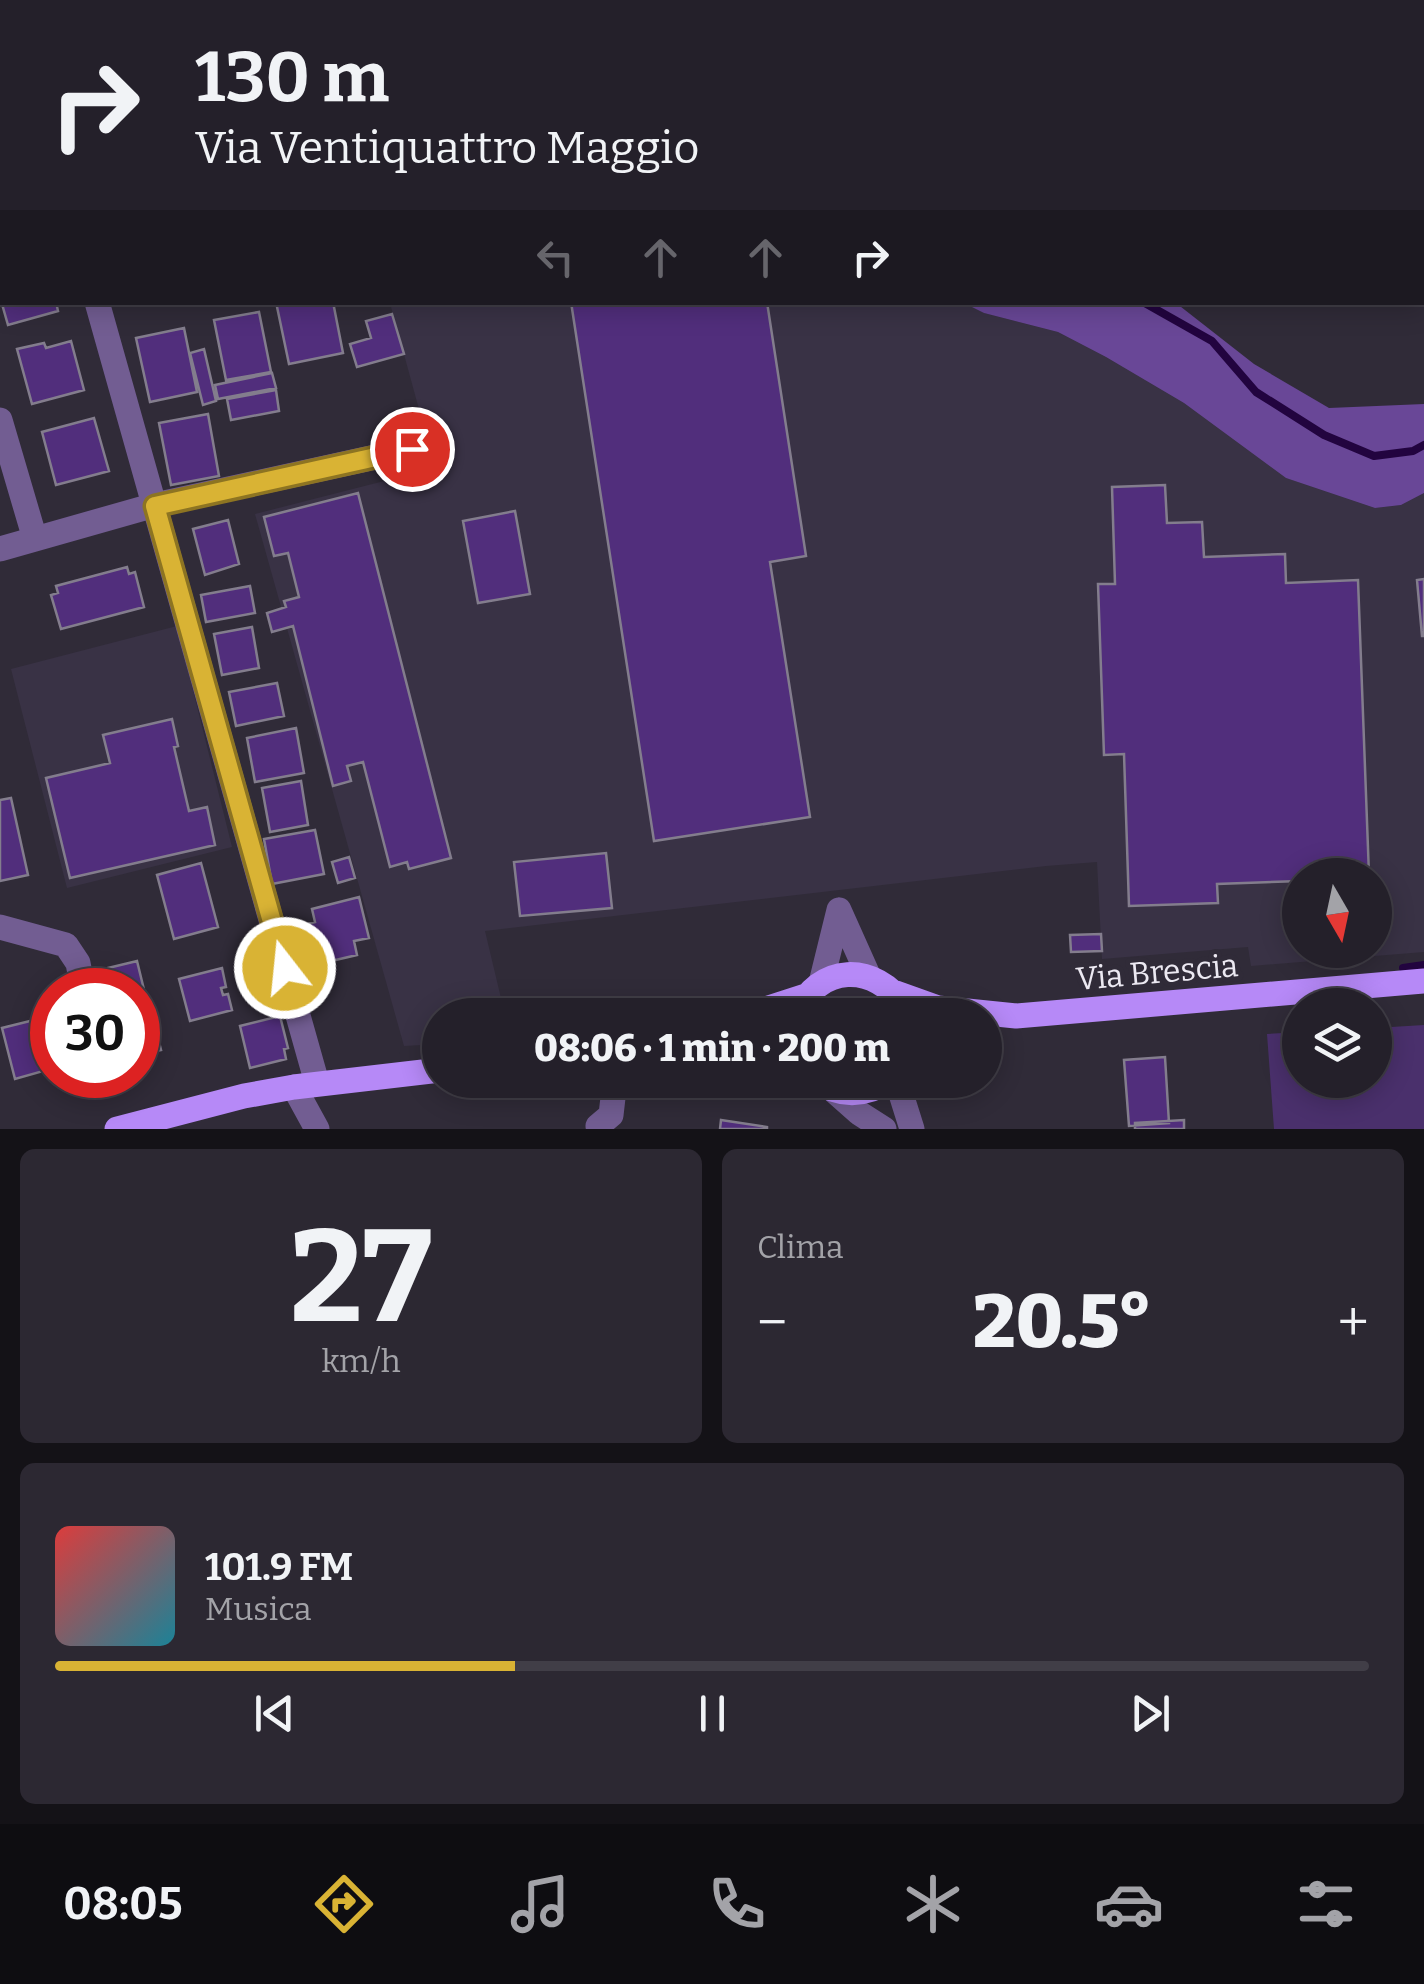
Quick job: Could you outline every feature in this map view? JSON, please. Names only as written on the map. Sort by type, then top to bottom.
[{"type":"main road","points":[[808,998],[844,975],[869,977]]},
{"type":"main road","name":"Via Brescia","points":[[869,977],[895,998]]},
{"type":"main road","name":"Via Brescia","points":[[1002,1015],[1424,981]]},
{"type":"main road","name":"Via Brescia","points":[[1002,1021],[1016,1016]]},
{"type":"main road","points":[[118,1129],[244,1096],[422,1072]]},
{"type":"street","points":[[98,305],[155,506],[317,1129]]},
{"type":"street","points":[[0,420],[35,539]]},
{"type":"street","points":[[0,549],[155,506],[412,449]]},
{"type":"street","points":[[808,998],[839,910],[869,977]]},
{"type":"street","points":[[0,927],[66,945],[79,968]]},
{"type":"street","points":[[598,1126],[611,1115],[613,1098]]},
{"type":"street","points":[[840,1098],[884,1129]]},
{"type":"street","points":[[901,1098],[912,1129]]},
{"type":"shaded area","points":[[391,305],[969,305],[984,313],[1058,332],[1184,403],[1286,478],[1375,508],[1401,505],[1424,493],[1424,952],[1392,955],[1392,858],[1282,858],[1282,963],[1251,966],[1248,947],[1102,959],[1097,862],[1046,866],[485,931],[501,998],[422,998],[422,1045],[404,1046],[255,514],[435,468]]},
{"type":"shaded area","points":[[968,305],[1179,305],[1254,364],[1329,408],[1424,404],[1424,493],[1401,505],[1375,508],[1286,478],[1184,403],[1106,357],[1058,332],[984,313]]},
{"type":"shaded area","points":[[177,626],[232,847],[67,888],[11,669]]},
{"type":"shaded area","points":[[1424,1025],[1424,1129],[1274,1129],[1267,1034],[1282,1033],[1282,1098],[1392,1098],[1392,1027]]},
{"type":"building","points":[[2,305],[57,305],[58,311],[8,325]]},
{"type":"building","points":[[277,305],[334,305],[343,353],[289,364]]},
{"type":"building","points":[[571,305],[767,305],[806,556],[770,562],[810,817],[654,841]]},
{"type":"building","points":[[259,312],[271,372],[226,380],[214,320]]},
{"type":"building","points":[[392,314],[404,354],[357,367],[350,344],[371,338],[366,321]]},
{"type":"building","points":[[184,328],[197,392],[150,402],[136,338]]},
{"type":"building","points":[[71,341],[84,390],[32,404],[17,349],[44,343],[46,348]]},
{"type":"building","points":[[204,349],[216,401],[203,405],[190,353]]},
{"type":"building","points":[[272,373],[276,388],[218,399],[215,385]]},
{"type":"building","points":[[276,390],[279,411],[231,420],[227,399]]},
{"type":"building","points":[[208,414],[219,476],[171,485],[159,423]]},
{"type":"building","points":[[94,418],[109,471],[56,485],[42,432]]},
{"type":"building","points":[[1165,485],[1167,523],[1202,522],[1204,557],[1285,554],[1286,583],[1358,580],[1368,858],[1282,858],[1282,882],[1217,884],[1218,903],[1129,906],[1124,754],[1104,755],[1098,584],[1115,584],[1112,487]]},
{"type":"building","points":[[358,493],[451,858],[409,869],[407,862],[390,867],[363,762],[347,766],[351,781],[333,786],[293,626],[272,632],[267,613],[286,607],[284,601],[299,597],[288,553],[274,556],[264,517]]},
{"type":"building","points":[[515,511],[530,594],[478,603],[463,521]]},
{"type":"building","points":[[228,520],[239,564],[205,575],[193,529]]},
{"type":"building","points":[[127,567],[129,574],[135,572],[144,607],[61,629],[51,595],[58,593],[56,586]]},
{"type":"building","points":[[1424,579],[1424,636],[1422,636],[1417,580]]},
{"type":"building","points":[[250,586],[255,613],[206,622],[201,595]]},
{"type":"building","points":[[252,627],[259,668],[222,675],[214,634]]},
{"type":"building","points":[[277,683],[284,716],[236,726],[229,692]]},
{"type":"building","points":[[172,719],[178,746],[174,747],[189,811],[207,807],[215,845],[70,878],[46,778],[110,763],[103,735]]},
{"type":"building","points":[[296,728],[304,773],[255,782],[247,738]]},
{"type":"building","points":[[301,781],[308,825],[270,832],[262,788]]},
{"type":"building","points":[[11,798],[28,875],[0,881],[0,800]]},
{"type":"building","points":[[315,830],[324,874],[272,884],[264,839]]},
{"type":"building","points":[[606,853],[612,908],[520,916],[514,862]]},
{"type":"building","points":[[349,857],[355,878],[338,883],[332,862]]},
{"type":"building","points":[[201,863],[218,927],[174,939],[157,875]]},
{"type":"building","points":[[359,897],[369,938],[354,941],[357,955],[314,965],[304,925],[315,922],[312,909]]},
{"type":"building","points":[[1101,934],[1102,951],[1071,952],[1070,935]]},
{"type":"building","points":[[137,961],[139,968],[108,968]]},
{"type":"building","points":[[222,968],[226,987],[221,988],[223,995],[228,994],[232,1010],[190,1021],[179,979]]},
{"type":"building","points":[[280,1016],[288,1048],[284,1049],[286,1059],[250,1068],[240,1026]]},
{"type":"building","points":[[30,1021],[30,1075],[15,1079],[2,1028]]},
{"type":"building","points":[[1165,1057],[1169,1123],[1129,1126],[1124,1060]]},
{"type":"building","points":[[721,1120],[767,1127],[767,1129],[720,1129]]},
{"type":"building","points":[[1184,1120],[1184,1129],[1135,1129],[1135,1123]]},
{"type":"waterway","points":[[1148,305],[1212,341],[1256,392],[1324,435],[1374,456],[1413,451],[1424,445]]},
{"type":"waterway","points":[[1403,968],[1424,965]]},
{"type":"route","points":[[285,968],[155,506],[412,449]]}]
